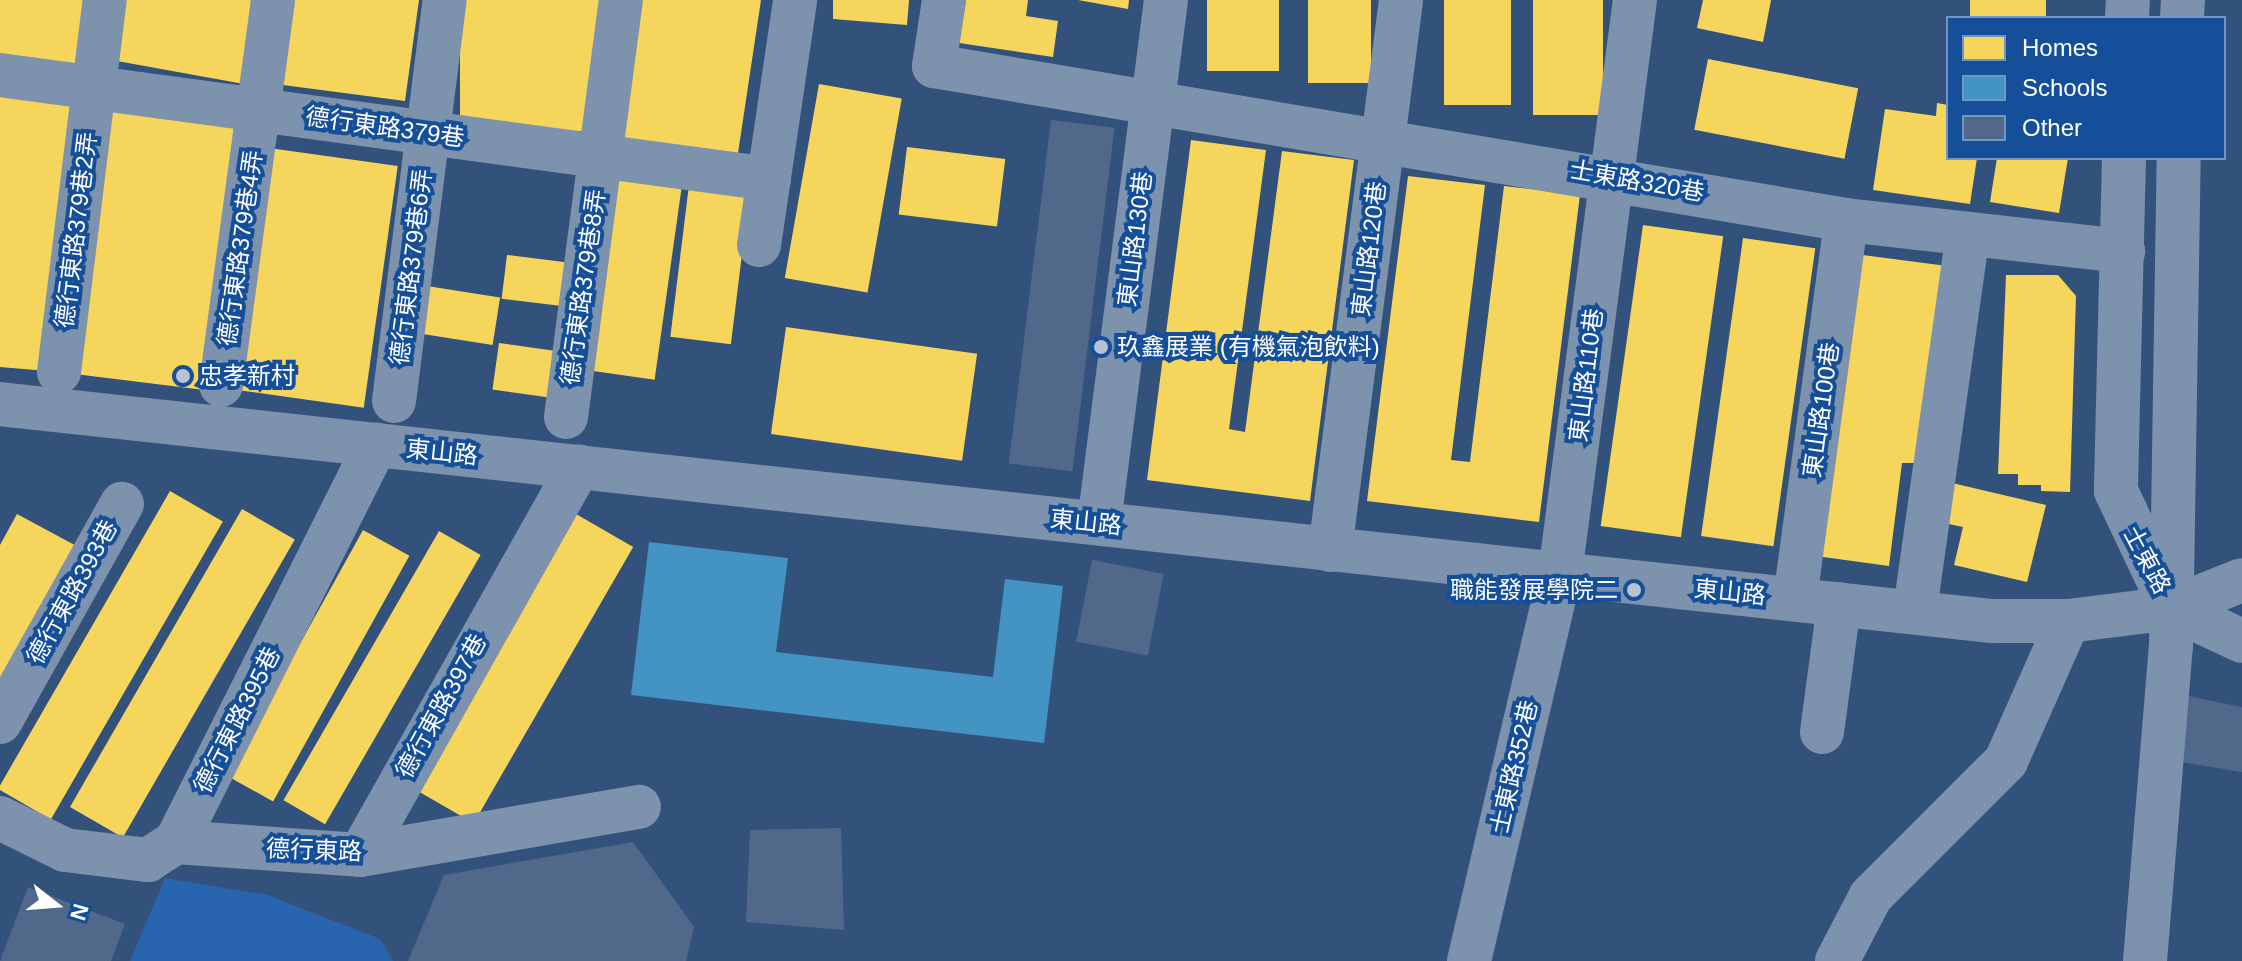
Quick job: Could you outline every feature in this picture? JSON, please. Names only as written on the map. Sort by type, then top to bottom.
[{"type":"street","name":"德行東路379巷2弄","points":[[59,372],[105,0]]},
{"type":"street","name":"德行東路379巷4弄","points":[[221,385],[273,0]]},
{"type":"street","name":"德行東路379巷6弄","points":[[394,401],[445,0]]},
{"type":"street","name":"德行東路379巷8弄","points":[[566,417],[621,0]]},
{"type":"street","points":[[759,245],[795,0]]},
{"type":"street","name":"士東路320巷","points":[[944,0],[934,66],[1153,97],[1612,175],[1846,220],[2123,251]]},
{"type":"street","name":"東山路130巷","points":[[1099,523],[1166,0]]},
{"type":"street","name":"東山路120巷","points":[[1330,550],[1401,0]]},
{"type":"street","name":"東山路110巷","points":[[1560,574],[1635,0]]},
{"type":"street","name":"德行東路379巷","points":[[0,75],[769,179]]},
{"type":"street","name":"士東路","points":[[2124,160],[2116,491],[2172,608]]},
{"type":"street","name":"士東路","points":[[2172,608],[2179,160]]},
{"type":"street","name":"東山路100巷","points":[[1795,599],[1846,220]]},
{"type":"street","points":[[1915,610],[1968,234]]},
{"type":"street","name":"東山路","points":[[0,404],[1330,550],[1915,610],[2068,621],[2172,608],[2242,580]]},
{"type":"street","name":"德行東路395巷","points":[[176,842],[376,445]]},
{"type":"street","name":"德行東路397巷","points":[[360,855],[521,557],[579,467]]},
{"type":"street","name":"德行東路393巷","points":[[0,722],[122,504]]},
{"type":"street","name":"士東路352巷","points":[[1469,961],[1560,574]]},
{"type":"street","points":[[1822,732],[1839,604]]},
{"type":"street","points":[[2145,961],[2172,608],[2242,641]]},
{"type":"street","points":[[1837,961],[1871,896],[2006,761],[2068,621]]},
{"type":"street","name":"德行東路","points":[[176,842],[360,855],[639,807]]},
{"type":"street","points":[[0,818],[65,850],[148,860],[176,842]]},
{"type":"shaded area","points":[[165,878],[267,895],[380,939],[393,961],[130,961]]},
{"type":"building: Homes","points":[[0,0],[101,0],[90,77],[0,64]]},
{"type":"building: Homes","points":[[113,0],[255,0],[244,84],[106,59]]},
{"type":"building: Homes","points":[[280,0],[419,0],[405,101],[268,83]]},
{"type":"building: Homes","points":[[460,0],[615,0],[615,131],[460,131]]},
{"type":"building: Homes","points":[[625,0],[761,0],[738,153],[606,140]]},
{"type":"building: Homes","points":[[833,0],[909,0],[907,25],[833,19]]},
{"type":"building: Homes","points":[[966,0],[1028,0],[1026,16],[1058,21],[1053,57],[959,43]]},
{"type":"building: Homes","points":[[1078,0],[1129,0],[1128,9]]},
{"type":"building: Homes","points":[[1207,0],[1279,0],[1279,71],[1207,71]]},
{"type":"building: Homes","points":[[1308,0],[1371,0],[1371,83],[1308,83]]},
{"type":"building: Homes","points":[[1444,0],[1511,0],[1511,105],[1444,105]]},
{"type":"building: Homes","points":[[1533,0],[1603,0],[1603,115],[1533,115]]},
{"type":"building: Homes","points":[[1703,0],[1771,0],[1763,42],[1697,28]]},
{"type":"building: Homes","points":[[1970,0],[2046,0],[2046,16],[1970,16]]},
{"type":"building: Homes","points":[[1708,59],[1858,88],[1844,159],[1694,130]]},
{"type":"building: Homes","points":[[819,84],[902,99],[868,293],[785,278]]},
{"type":"building: Homes","points":[[0,89],[79,98],[47,371],[0,367]]},
{"type":"building: Homes","points":[[1937,103],[1946,105],[1946,160],[1977,160],[1970,204],[1873,190],[1885,109],[1936,116]]},
{"type":"building: Homes","points":[[99,109],[241,126],[209,390],[67,373]]},
{"type":"building: Homes","points":[[1191,140],[1266,150],[1229,429],[1245,432],[1282,151],[1354,160],[1310,501],[1147,480]]},
{"type":"building: Homes","points":[[907,147],[1005,159],[997,227],[899,214]]},
{"type":"building: Homes","points":[[269,148],[398,166],[364,408],[235,390]]},
{"type":"building: Homes","points":[[1997,160],[2068,160],[2059,213],[1990,202]]},
{"type":"building: Homes","points":[[614,173],[682,183],[655,380],[586,370]]},
{"type":"building: Homes","points":[[1408,176],[1485,185],[1451,460],[1470,462],[1504,186],[1580,195],[1539,522],[1367,501]]},
{"type":"building: Homes","points":[[689,185],[750,192],[731,344],[670,337]]},
{"type":"building: Homes","points":[[1643,225],[1723,236],[1681,537],[1601,526]]},
{"type":"building: Homes","points":[[1743,238],[1815,248],[1773,546],[1701,536]]},
{"type":"building: Homes","points":[[1855,254],[1947,266],[1923,463],[1902,463],[1889,566],[1816,556]]},
{"type":"building: Homes","points":[[507,255],[579,264],[574,308],[502,299]]},
{"type":"building: Homes","points":[[2006,275],[2058,275],[2076,296],[2070,492],[2041,491],[2041,485],[2018,485],[2018,474],[1998,474]]},
{"type":"building: Homes","points":[[427,286],[500,298],[493,345],[419,333]]},
{"type":"building: Homes","points":[[786,327],[977,354],[962,461],[771,434]]},
{"type":"building: Homes","points":[[499,343],[568,353],[562,399],[492,390]]},
{"type":"building: Homes","points":[[1948,482],[2046,505],[2027,582],[1954,565],[1963,527],[1939,522]]},
{"type":"building: Homes","points":[[170,491],[223,522],[51,819],[0,790],[0,785]]},
{"type":"building: Homes","points":[[242,509],[295,540],[123,837],[70,807]]},
{"type":"building: Homes","points":[[17,514],[82,549],[0,699],[0,545]]},
{"type":"building: Homes","points":[[576,514],[633,547],[474,823],[416,790]]},
{"type":"building: Homes","points":[[363,530],[409,556],[273,801],[227,776]]},
{"type":"building: Homes","points":[[439,531],[481,555],[325,824],[284,800]]},
{"type":"building: Schools","points":[[649,542],[788,558],[776,652],[993,677],[1005,579],[1063,586],[1044,743],[631,695]]},
{"type":"building: Other","points":[[1051,120],[1115,128],[1072,471],[1009,463]]},
{"type":"building: Other","points":[[1092,560],[1164,574],[1148,655],[1076,641]]},
{"type":"building: Other","points":[[2188,696],[2242,707],[2242,772],[2175,761]]},
{"type":"building: Other","points":[[841,828],[844,930],[746,922],[750,830]]},
{"type":"building: Other","points":[[633,842],[694,927],[686,961],[408,961],[444,875]]},
{"type":"building: Other","points":[[28,887],[125,924],[111,961],[0,961]]},
{"type":"place","name":"玖鑫展業 (有機氣泡飲料)","points":[[1101,347]]},
{"type":"place","name":"忠孝新村","points":[[183,376]]},
{"type":"place","name":"職能發展學院二","points":[[1634,590]]}]
